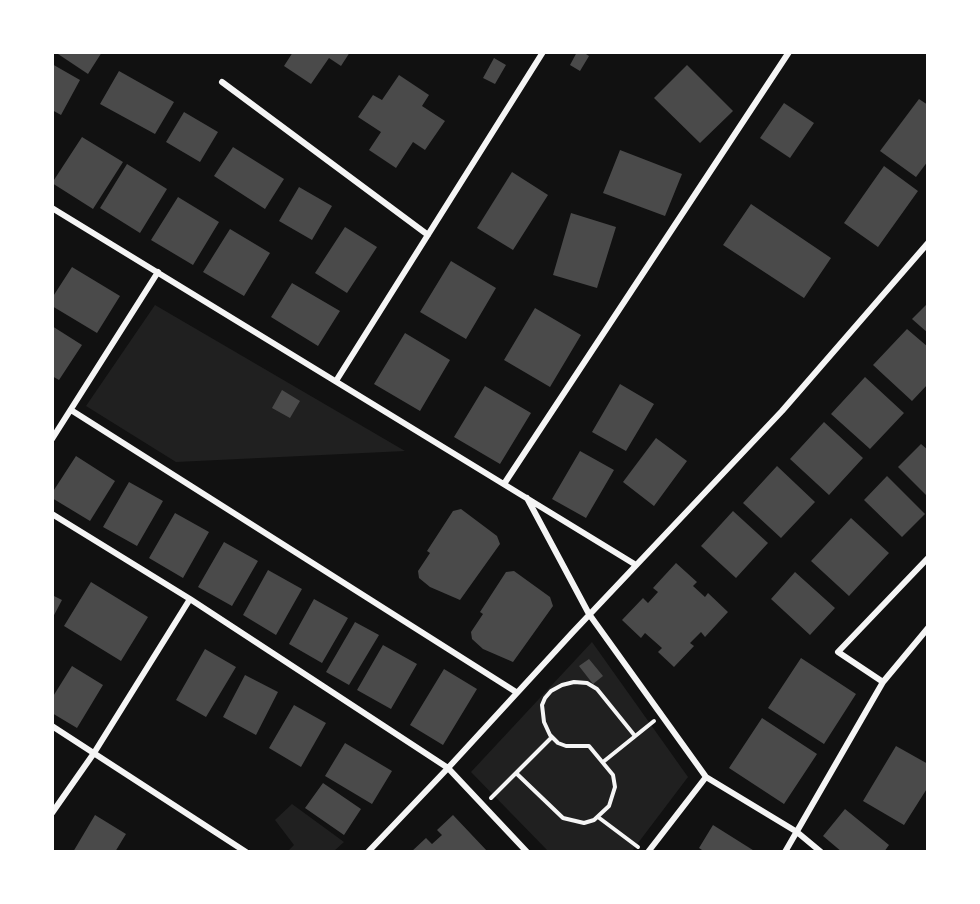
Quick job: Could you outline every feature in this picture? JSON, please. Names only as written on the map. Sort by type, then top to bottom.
[{"type":"street","points":[[504,484],[789,52]]},
{"type":"street","points":[[336,381],[541,53]]},
{"type":"street","points":[[222,82],[428,235]]},
{"type":"street","points":[[52,208],[636,565]]},
{"type":"street","points":[[368,852],[782,411],[927,243]]},
{"type":"street","points":[[52,439],[158,272]]},
{"type":"street","points":[[71,410],[516,692]]},
{"type":"street","points":[[527,498],[589,614],[706,777],[797,832],[821,852]]},
{"type":"street","points":[[52,514],[190,598],[448,768],[527,852]]},
{"type":"street","points":[[883,682],[838,652],[927,558]]},
{"type":"street","points":[[52,813],[94,753],[190,598]]},
{"type":"street","points":[[785,852],[883,682],[927,628]]},
{"type":"street","points":[[52,726],[246,852]]},
{"type":"street","points":[[648,852],[706,777]]},
{"type":"path","points":[[516,773],[563,818],[584,823],[598,817],[609,806],[615,787],[613,775],[603,762],[589,746],[566,746],[558,743],[544,722],[542,705],[551,691],[562,685],[574,682],[587,683],[597,689],[635,736]]},
{"type":"path","points":[[603,762],[662,715]]},
{"type":"path","points":[[484,806],[552,737]]},
{"type":"path","points":[[598,817],[644,852]]},
{"type":"shaded area","points":[[155,305],[405,451],[176,462],[86,406]]},
{"type":"shaded area","points":[[592,642],[688,777],[632,851],[549,852],[471,772]]},
{"type":"shaded area","points":[[292,804],[344,842],[334,851],[288,851],[294,845],[275,820]]},
{"type":"building","points":[[55,52],[102,52],[88,74]]},
{"type":"building","points":[[293,52],[350,52],[341,66],[329,58],[311,84],[284,66]]},
{"type":"building","points":[[577,52],[583,52],[589,56],[580,71],[570,65]]},
{"type":"building","points":[[494,58],[506,65],[495,84],[483,78]]},
{"type":"building","points":[[52,64],[80,80],[61,115],[52,110]]},
{"type":"building","points":[[687,65],[733,111],[700,143],[654,98]]},
{"type":"building","points":[[119,71],[174,102],[155,134],[100,104]]},
{"type":"building","points":[[399,75],[429,95],[422,106],[445,121],[425,150],[413,142],[396,168],[369,150],[381,132],[358,117],[373,95],[382,100]]},
{"type":"building","points":[[919,99],[928,105],[928,161],[916,177],[880,151]]},
{"type":"building","points":[[784,103],[814,123],[790,158],[760,138]]},
{"type":"building","points":[[184,112],[218,132],[200,162],[166,142]]},
{"type":"building","points":[[82,137],[123,162],[93,209],[52,183]]},
{"type":"building","points":[[233,147],[284,179],[265,209],[214,176]]},
{"type":"building","points":[[620,150],[682,174],[665,216],[603,193]]},
{"type":"building","points":[[127,164],[167,189],[140,233],[100,208]]},
{"type":"building","points":[[884,166],[918,191],[878,247],[844,223]]},
{"type":"building","points":[[512,172],[548,195],[513,250],[477,228]]},
{"type":"building","points":[[299,187],[332,206],[312,240],[279,221]]},
{"type":"building","points":[[178,197],[219,222],[193,265],[151,240]]},
{"type":"building","points":[[751,204],[831,258],[804,298],[723,245]]},
{"type":"building","points":[[571,213],[616,227],[597,288],[553,275]]},
{"type":"building","points":[[345,227],[377,247],[347,293],[315,273]]},
{"type":"building","points":[[230,229],[270,253],[244,296],[203,272]]},
{"type":"building","points":[[451,261],[496,288],[466,339],[420,312]]},
{"type":"building","points":[[72,267],[120,296],[97,333],[52,306],[52,298]]},
{"type":"building","points":[[292,283],[340,311],[318,346],[271,317]]},
{"type":"building","points":[[928,303],[928,333],[912,319]]},
{"type":"building","points":[[535,308],[581,335],[550,387],[504,360]]},
{"type":"building","points":[[52,326],[82,345],[59,380],[52,376]]},
{"type":"building","points":[[907,329],[928,347],[928,384],[912,401],[873,365]]},
{"type":"building","points":[[405,333],[450,360],[420,411],[374,384]]},
{"type":"building","points":[[865,377],[904,413],[870,449],[831,414]]},
{"type":"building","points":[[620,384],[654,404],[626,451],[592,432]]},
{"type":"building","points":[[485,386],[531,413],[500,464],[454,437]]},
{"type":"building","points":[[282,390],[300,401],[290,418],[272,408]]},
{"type":"building","points":[[824,422],[863,458],[829,495],[790,459]]},
{"type":"building","points":[[656,438],[687,461],[654,506],[623,482]]},
{"type":"building","points":[[921,444],[928,450],[928,497],[898,467]]},
{"type":"building","points":[[580,451],[614,470],[586,518],[552,499]]},
{"type":"building","points":[[76,456],[115,481],[90,521],[52,498],[52,493]]},
{"type":"building","points":[[777,466],[815,502],[781,538],[743,503]]},
{"type":"building","points":[[887,476],[925,514],[902,537],[864,500]]},
{"type":"building","points":[[129,482],[163,501],[137,546],[103,527]]},
{"type":"building","points":[[461,509],[497,536],[500,544],[460,600],[430,587],[419,578],[418,571],[430,553],[427,551],[453,511]]},
{"type":"building","points":[[733,511],[768,543],[736,578],[701,546]]},
{"type":"building","points":[[175,513],[209,532],[183,578],[149,558]]},
{"type":"building","points":[[851,518],[889,553],[849,596],[811,561]]},
{"type":"building","points":[[224,542],[258,561],[232,606],[198,587]]},
{"type":"building","points":[[676,563],[697,582],[693,586],[705,597],[708,593],[728,612],[705,637],[701,632],[690,643],[694,646],[674,667],[658,652],[662,648],[645,633],[641,638],[622,620],[643,598],[648,603],[658,592],[653,588]]},
{"type":"building","points":[[268,570],[302,589],[276,635],[243,615]]},
{"type":"building","points":[[514,571],[550,597],[553,606],[513,662],[483,649],[472,639],[471,632],[483,614],[480,612],[506,572]]},
{"type":"building","points":[[795,572],[835,608],[810,635],[771,599]]},
{"type":"building","points":[[91,582],[148,617],[121,661],[64,626]]},
{"type":"building","points":[[52,595],[62,600],[52,619]]},
{"type":"building","points":[[314,599],[348,618],[322,663],[289,644]]},
{"type":"building","points":[[355,622],[379,635],[349,685],[326,672]]},
{"type":"building","points":[[383,645],[417,664],[391,709],[357,690]]},
{"type":"building","points":[[205,649],[236,667],[206,717],[176,700]]},
{"type":"building","points":[[801,658],[856,694],[824,744],[768,708]]},
{"type":"building","points":[[589,659],[603,676],[593,684],[579,666]]},
{"type":"building","points":[[72,666],[103,685],[77,728],[52,713],[52,698]]},
{"type":"building","points":[[444,669],[477,689],[443,745],[410,725]]},
{"type":"building","points":[[245,675],[278,692],[256,735],[223,717]]},
{"type":"building","points":[[294,705],[326,723],[301,767],[269,748]]},
{"type":"building","points":[[762,718],[817,754],[784,804],[729,768]]},
{"type":"building","points":[[345,743],[392,771],[372,804],[325,776]]},
{"type":"building","points":[[896,746],[928,764],[928,787],[904,825],[863,801]]},
{"type":"building","points":[[323,783],[361,809],[344,835],[305,808]]},
{"type":"building","points":[[845,809],[889,845],[884,852],[842,852],[823,836]]},
{"type":"building","points":[[95,815],[126,834],[115,852],[73,852]]},
{"type":"building","points":[[453,815],[488,852],[411,852],[426,838],[432,844],[442,835],[437,830]]},
{"type":"building","points":[[713,825],[756,852],[705,852],[699,848]]}]
